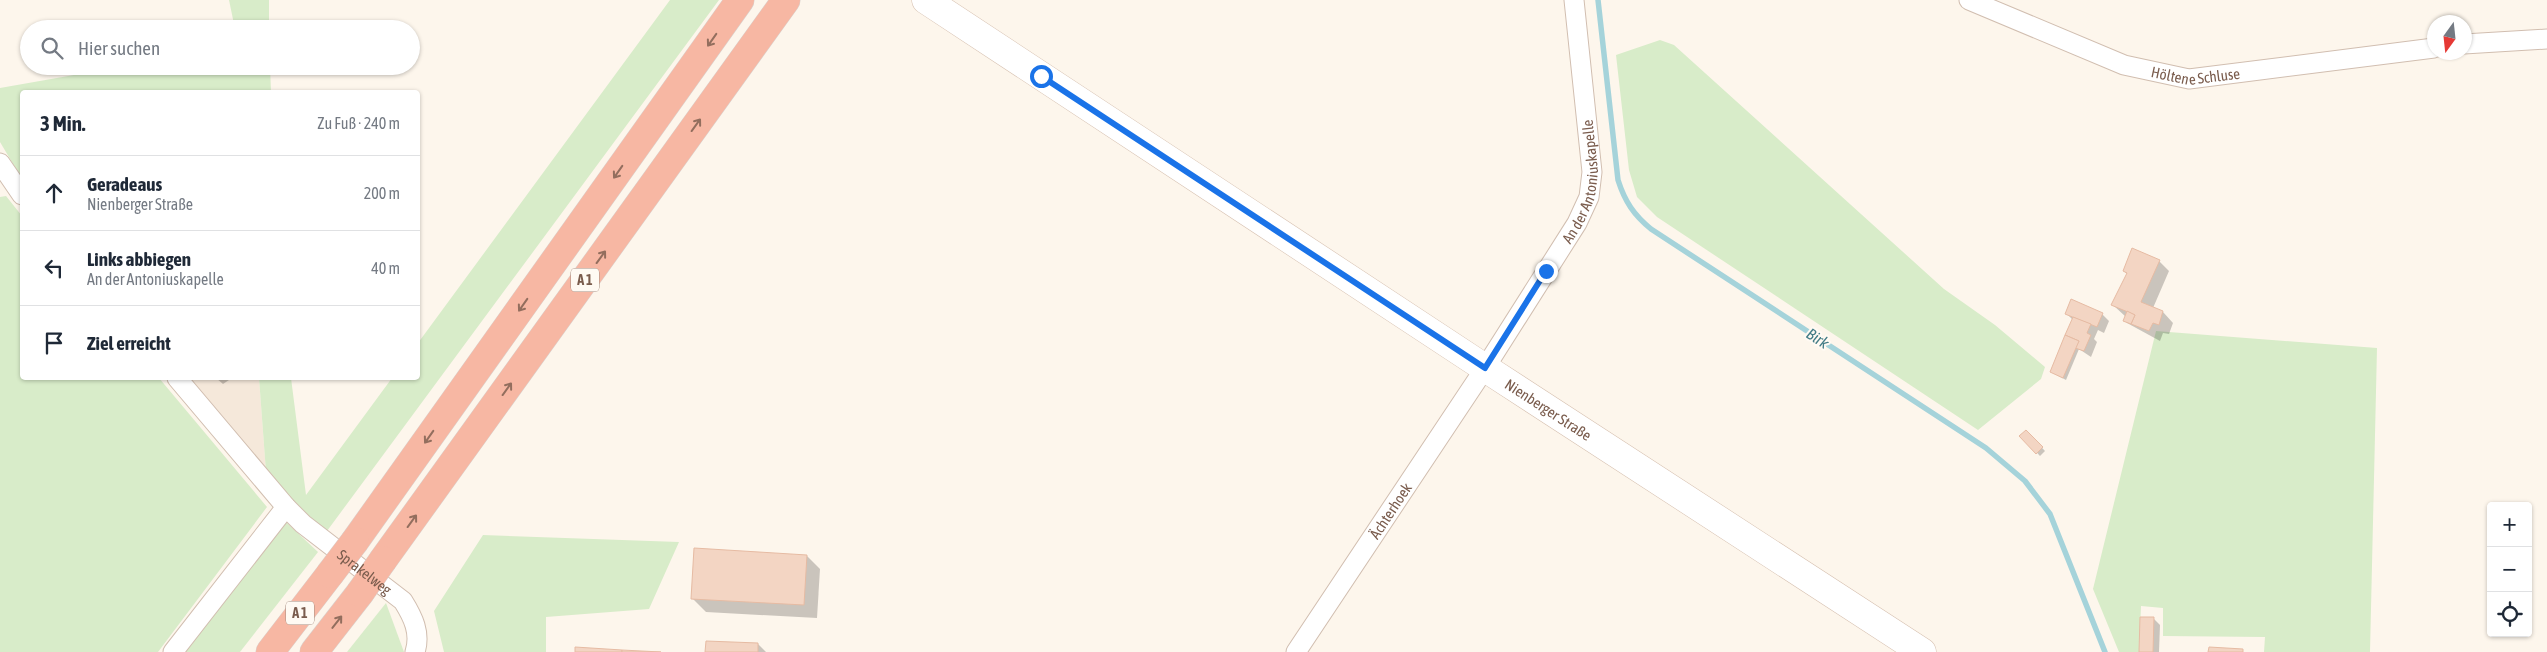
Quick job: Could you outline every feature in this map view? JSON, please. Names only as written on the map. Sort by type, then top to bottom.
[{"type":"highway","name":"A 1","points":[[270,652],[355,541],[740,0]]},
{"type":"highway","name":"A 1","points":[[314,652],[360,592],[786,0]]},
{"type":"street","name":"Nienberger Straße","points":[[926,0],[1485,368],[1922,652]]},
{"type":"street","name":"An der Antoniuskapelle","points":[[1485,368],[1577,223],[1589,197],[1592,172],[1574,0]]},
{"type":"street","name":"Höltene Schluse","points":[[1969,0],[2124,65],[2189,79],[2427,49]]},
{"type":"street","points":[[2472,44],[2547,39]]},
{"type":"street","points":[[0,163],[20,192]]},
{"type":"street","name":"Ächterhoek","points":[[1296,652],[1485,368]]},
{"type":"street","name":"Sprakelweg","points":[[179,380],[286,507],[303,524],[403,601],[412,614],[416,627],[415,652]]},
{"type":"street","points":[[173,652],[286,507]]},
{"type":"shaded area","points":[[189,380],[259,380],[266,472]]},
{"type":"green space","points":[[229,0],[269,0],[269,20],[233,20]]},
{"type":"green space","points":[[670,0],[719,0],[327,531],[289,500],[266,472],[259,380],[291,380],[306,495],[391,380],[420,380],[420,340]]},
{"type":"green space","points":[[1660,40],[1674,45],[1944,289],[1995,325],[2045,367],[2041,379],[1978,430],[1657,217],[1637,197],[1629,170],[1616,55]]},
{"type":"green space","points":[[74,75],[270,75],[271,90],[20,90],[20,176],[0,142],[0,88]]},
{"type":"green space","points":[[6,196],[20,214],[20,380],[161,380],[267,507],[158,652],[0,652],[0,197]]},
{"type":"green space","points":[[2156,331],[2377,348],[2370,652],[2264,652],[2265,637],[2163,636],[2163,608],[2141,606],[2139,652],[2119,652],[2093,589]]},
{"type":"green space","points":[[286,522],[318,552],[240,652],[184,652]]},
{"type":"green space","points":[[483,535],[679,542],[649,609],[546,617],[546,652],[444,652],[434,611]]},
{"type":"green space","points":[[386,603],[404,652],[347,652]]},
{"type":"building","points":[[2132,248],[2160,260],[2141,302],[2163,311],[2159,325],[2153,323],[2149,331],[2131,324],[2135,315],[2111,305],[2127,273],[2123,271]]},
{"type":"building","points":[[2071,299],[2103,313],[2097,327],[2065,314]]},
{"type":"building","points":[[2127,311],[2135,315],[2131,324],[2123,321]]},
{"type":"building","points":[[2073,317],[2091,324],[2087,333],[2091,335],[2084,351],[2075,348],[2079,341],[2065,335]]},
{"type":"building","points":[[2065,335],[2079,341],[2063,378],[2050,372]]},
{"type":"building","points":[[2026,430],[2043,447],[2036,454],[2019,436]]},
{"type":"building","points":[[694,548],[807,555],[804,605],[691,599]]},
{"type":"building","points":[[2140,617],[2154,617],[2153,652],[2139,652]]},
{"type":"building","points":[[706,641],[758,643],[758,652],[705,652]]},
{"type":"building","points":[[575,647],[622,650],[622,652],[575,652]]},
{"type":"building","points":[[2209,647],[2243,649],[2243,652],[2208,652]]},
{"type":"building","points":[[622,650],[661,652],[622,652]]},
{"type":"waterway","name":"Birk","points":[[1598,0],[1618,180],[1627,201],[1635,213],[1651,229],[1986,448],[2025,481],[2050,514],[2105,652]]},
{"type":"route","points":[[1041,76],[1485,368],[1546,271]]}]
